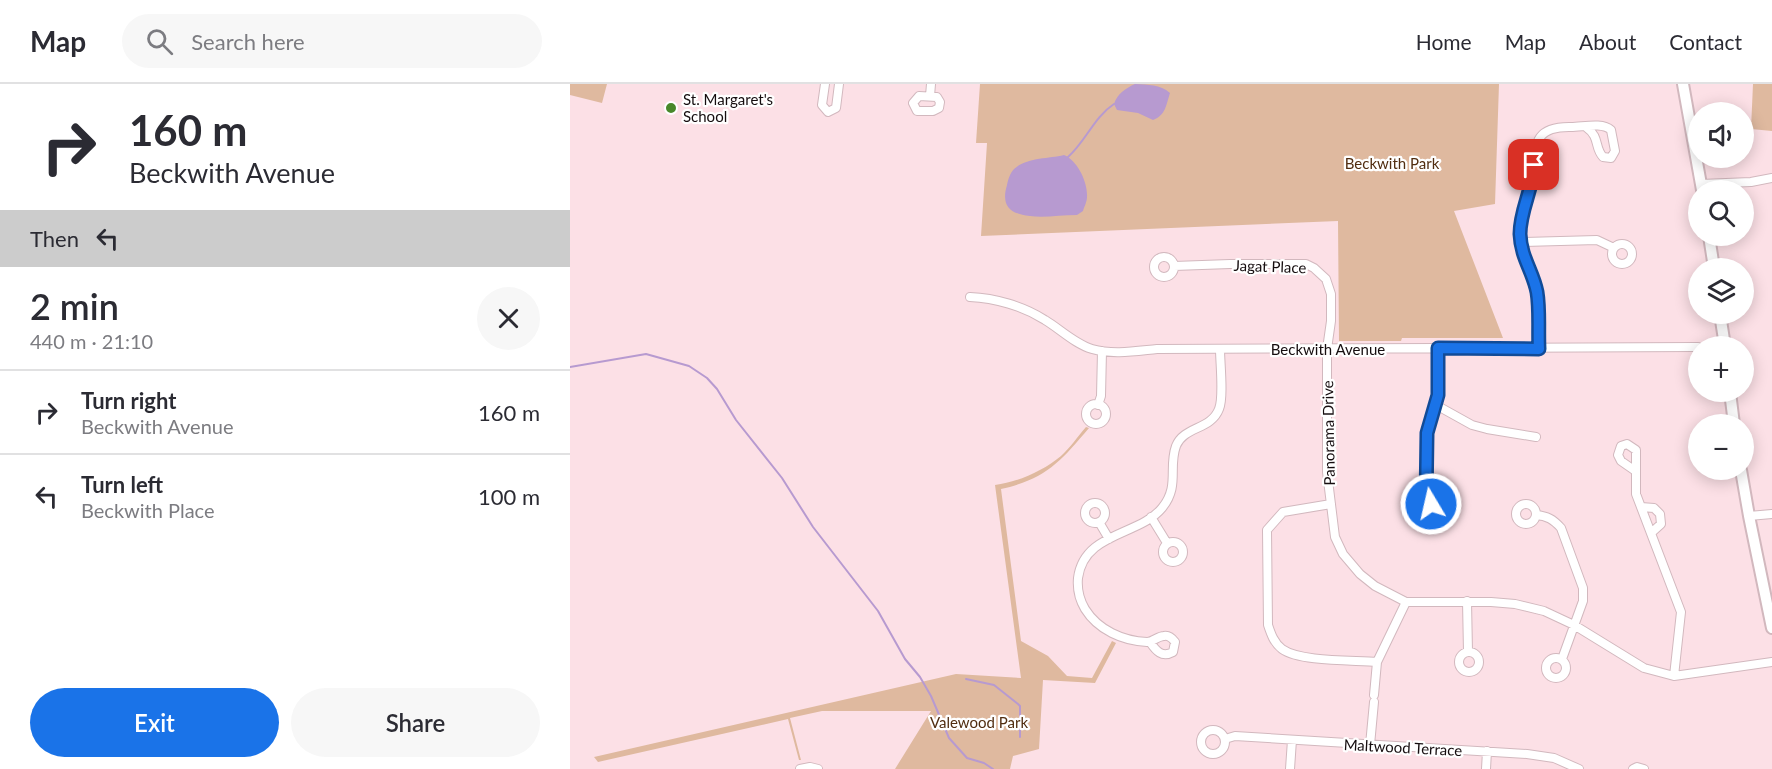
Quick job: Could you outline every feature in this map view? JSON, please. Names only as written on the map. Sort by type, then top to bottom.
[{"type":"main road","points":[[1683,84],[1701,180]]},
{"type":"main road","points":[[1743,480],[1772,628]]},
{"type":"street","points":[[825,84],[822,105],[828,112],[836,108],[839,84]]},
{"type":"street","points":[[930,96],[931,84]]},
{"type":"street","points":[[1539,349],[1537,295],[1524,259],[1521,242],[1522,216],[1532,188],[1536,146],[1545,133],[1552,128],[1603,126],[1611,130],[1614,151],[1611,158],[1602,157],[1599,154],[1596,135],[1587,128]]},
{"type":"street","points":[[1754,181],[1772,178]]},
{"type":"street","points":[[1521,242],[1597,240],[1606,242],[1614,248]]},
{"type":"street","name":"Jagat Place","points":[[1174,266],[1297,264],[1314,268],[1326,279],[1331,294],[1331,321],[1327,349]]},
{"type":"street","name":"Beckwith Avenue","points":[[970,297],[996,300],[1014,306],[1043,318],[1086,346],[1102,351],[1688,347]]},
{"type":"street","points":[[1426,503],[1427,433],[1436,405],[1438,348]]},
{"type":"street","points":[[1150,642],[1130,639],[1103,629],[1093,620],[1080,599],[1078,582],[1082,565],[1094,549],[1109,538],[1151,518],[1164,506],[1172,492],[1174,456],[1178,442],[1187,433],[1210,423],[1219,409],[1220,349]]},
{"type":"street","name":"Panorama Drive","points":[[1327,349],[1327,472],[1335,537],[1343,554],[1360,574],[1375,586],[1406,602],[1467,601],[1515,604],[1544,611],[1574,625],[1644,668],[1674,676],[1772,662]]},
{"type":"street","points":[[1098,405],[1101,396],[1102,351]]},
{"type":"street","points":[[1436,405],[1472,425],[1536,437]]},
{"type":"street","points":[[1634,470],[1636,494],[1681,612],[1674,676]]},
{"type":"street","points":[[1332,504],[1283,512],[1267,530],[1268,625],[1272,638],[1282,649],[1300,657],[1377,662]]},
{"type":"street","points":[[1641,507],[1654,508],[1660,514],[1661,524],[1651,533]]},
{"type":"street","points":[[1749,516],[1772,514]]},
{"type":"street","points":[[1536,515],[1547,516],[1555,520],[1583,588],[1583,601],[1562,659]]},
{"type":"street","points":[[1151,518],[1167,543]]},
{"type":"street","points":[[1099,522],[1109,538]]},
{"type":"street","points":[[1467,601],[1468,652]]},
{"type":"street","points":[[1370,745],[1377,662],[1406,602]]},
{"type":"street","name":"Maltwood Terrace","points":[[1225,739],[1236,736],[1487,751],[1554,758],[1579,769]]},
{"type":"street","points":[[1290,769],[1292,740]]},
{"type":"street","points":[[1486,769],[1487,751]]},
{"type":"street","points":[[1633,769],[1641,767],[1644,769]]},
{"type":"street","points":[[800,769],[818,769]]},
{"type":"green space","points":[[570,84],[607,84],[602,103],[570,95]]},
{"type":"green space","name":"Beckwith Park","points":[[980,84],[1499,84],[1495,204],[1454,211],[1503,338],[1402,338],[1401,341],[1339,341],[1338,221],[981,236],[987,143],[976,143]]},
{"type":"green space","points":[[1753,84],[1772,84],[1772,131],[1754,129]]},
{"type":"green space","name":"Valewood Park","points":[[1086,427],[1089,428],[1051,468],[1030,480],[1001,489],[1021,641],[1048,656],[1067,676],[1092,678],[1112,641],[1116,643],[1095,683],[1043,680],[1039,749],[1013,756],[1010,769],[895,769],[931,711],[822,711],[790,718],[801,760],[799,760],[788,719],[598,762],[594,757],[956,674],[1021,678],[995,485],[1021,478],[1054,461]]},
{"type":"shaded area","points":[[1135,84],[1158,86],[1170,93],[1165,109],[1157,118],[1153,120],[1138,113],[1117,110],[1114,104],[1117,97],[1125,89]]},
{"type":"shaded area","points":[[1064,155],[1073,162],[1084,178],[1087,197],[1083,211],[1077,215],[1035,217],[1017,213],[1008,207],[1005,192],[1014,169],[1032,160]]},
{"type":"waterway","points":[[1068,157],[1107,109],[1114,104]]},
{"type":"waterway","points":[[570,367],[646,354],[689,366],[707,378],[717,389],[736,420],[782,478],[813,527],[878,611],[905,659],[920,677],[931,696],[949,738],[967,758],[984,763],[993,769]]},
{"type":"waterway","points":[[966,679],[994,685],[1020,706],[1020,737]]},
{"type":"place","name":"St. Margaret's School","points":[[671,108]]},
{"type":"route","points":[[1431,504],[1426,503],[1427,433],[1438,395],[1438,348],[1539,349],[1537,295],[1535,284],[1524,259],[1520,230],[1525,205],[1532,188],[1534,165]]}]
